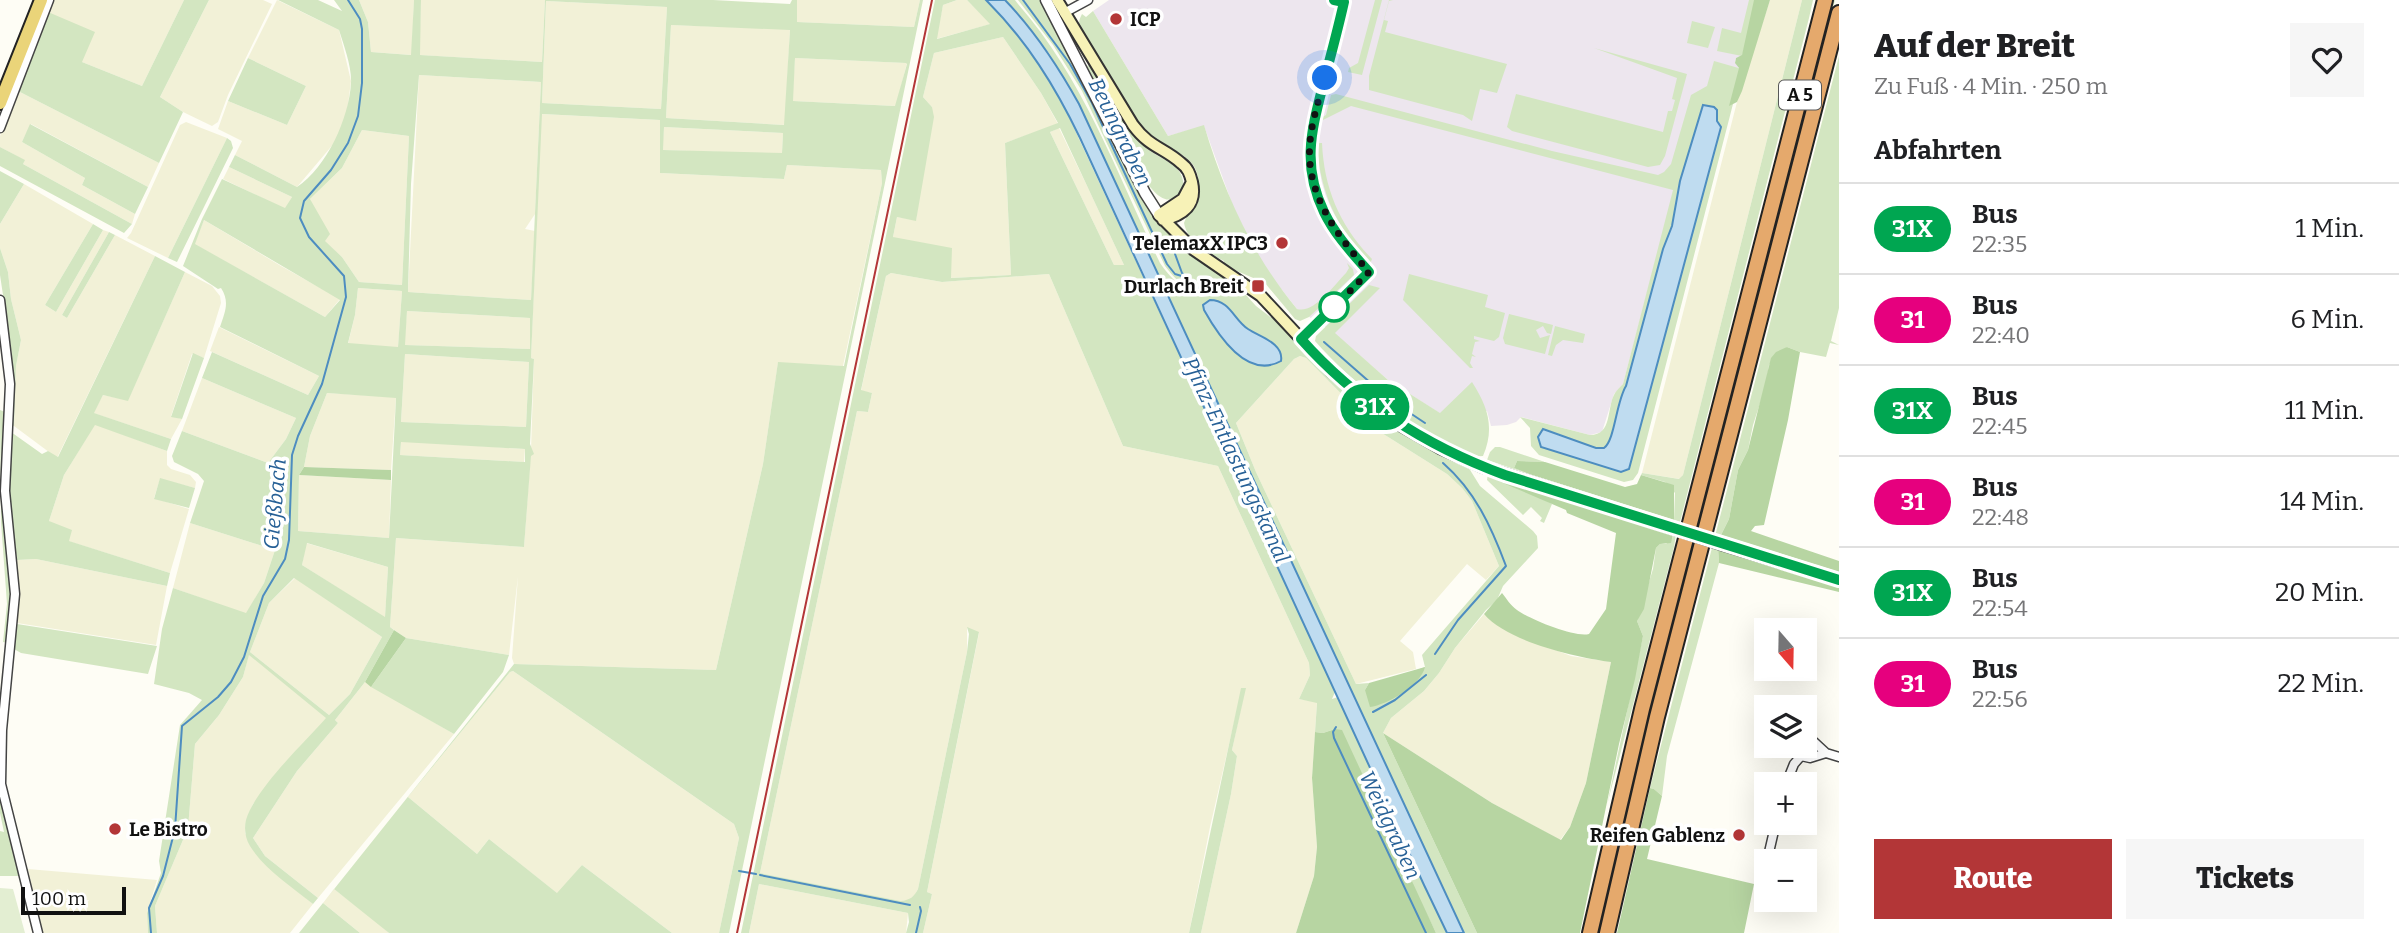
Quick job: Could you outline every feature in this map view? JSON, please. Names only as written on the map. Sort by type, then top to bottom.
[{"type":"highway","name":"A 5","points":[[1590,933],[1657,649],[1823,3]]},
{"type":"highway","name":"A 5","points":[[1607,933],[1653,730],[1839,13]]},
{"type":"main road","points":[[0,103],[41,0]]},
{"type":"main road","points":[[1057,0],[1133,125],[1148,142],[1180,162],[1188,171],[1194,198],[1184,212],[1181,223],[1183,241]]},
{"type":"main road","points":[[1161,218],[1183,198],[1192,182]]},
{"type":"main road","points":[[1161,218],[1184,212]]},
{"type":"main road","points":[[1161,218],[1183,241],[1261,296],[1332,372],[1363,398],[1400,425],[1440,447],[1505,475],[1839,580]]},
{"type":"street","points":[[0,128],[49,0]]},
{"type":"street","points":[[1046,0],[1145,193],[1161,218]]},
{"type":"street","points":[[1064,13],[1088,0]]},
{"type":"street","points":[[1301,339],[1369,272],[1340,239],[1324,213],[1312,179],[1309,158],[1312,126],[1344,1],[1334,0]]},
{"type":"street","points":[[0,300],[10,384],[5,491],[15,594],[2,730],[1,785],[38,933]]},
{"type":"street","points":[[1817,744],[1826,753],[1839,757]]},
{"type":"street","points":[[1817,756],[1826,753]]},
{"type":"shaded area","points":[[1109,0],[1754,0],[1742,56],[1736,58],[1735,62],[1739,68],[1674,190],[1623,384],[1614,394],[1602,432],[1590,435],[1521,417],[1507,425],[1491,426],[1487,411],[1441,414],[1388,380],[1334,333],[1297,309],[1264,267],[1234,209],[1204,126],[1168,136],[1093,11]]},
{"type":"green space","points":[[52,0],[184,0],[142,86],[82,62],[48,12]]},
{"type":"green space","points":[[184,0],[209,0],[160,97],[183,112],[159,163],[18,91],[48,12],[95,32],[82,62],[142,86]]},
{"type":"green space","points":[[209,0],[263,0],[272,4],[228,95],[218,122],[212,126],[160,97]]},
{"type":"green space","points":[[277,0],[339,30],[351,81],[347,112],[336,141],[297,187],[235,155],[242,141],[218,129],[228,101],[287,125],[306,86],[248,58]]},
{"type":"green space","points":[[278,0],[318,0],[342,11],[334,0],[359,0],[368,22],[371,52],[411,55],[414,0],[421,0],[420,55],[542,62],[545,0],[713,0],[790,4],[792,0],[797,0],[797,22],[914,27],[920,0],[923,0],[729,933],[719,933],[739,838],[734,824],[513,671],[408,797],[477,854],[489,839],[557,893],[582,865],[672,933],[389,933],[334,889],[514,664],[716,670],[763,464],[778,362],[844,366],[882,183],[881,170],[787,165],[784,179],[660,173],[660,120],[542,114],[531,358],[534,359],[530,444],[534,454],[531,456],[524,547],[396,538],[390,627],[394,630],[365,682],[335,720],[338,723],[297,771],[253,838],[265,856],[318,898],[313,904],[279,877],[256,854],[248,843],[245,826],[259,794],[326,718],[249,655],[243,677],[219,715],[195,744],[188,828],[155,906],[157,933],[148,933],[147,913],[161,873],[159,861],[180,725],[202,700],[189,693],[154,684],[162,629],[173,588],[246,613],[264,583],[275,550],[190,523],[204,481],[198,474],[174,462],[172,456],[182,431],[268,463],[286,439],[296,418],[202,378],[212,352],[308,395],[319,376],[220,327],[226,303],[221,288],[218,289],[183,266],[222,179],[285,208],[292,197],[229,167],[235,155],[297,187],[327,155],[346,111],[351,83],[349,63],[339,30]],"holes":[[[546,1],[667,7],[661,109],[542,103]],[[671,25],[790,30],[784,125],[666,118]],[[795,58],[907,64],[895,106],[793,101]],[[419,75],[541,82],[531,300],[408,292],[411,184]],[[664,127],[783,133],[782,153],[663,150]],[[362,130],[409,136],[402,285],[359,282],[342,257],[325,241],[330,234],[310,199],[342,168]],[[204,220],[340,300],[325,317],[195,244]],[[358,288],[402,291],[398,347],[348,343]],[[407,311],[530,318],[530,349],[405,345]],[[405,354],[529,362],[526,427],[401,422]],[[327,393],[396,398],[389,538],[298,531],[299,475],[304,467],[310,436]],[[401,442],[525,449],[525,462],[400,455]],[[307,543],[388,567],[385,617],[302,565]],[[294,578],[382,637],[350,694],[329,715],[250,652],[269,603]]]},
{"type":"green space","points":[[359,0],[414,0],[412,55],[371,52],[368,22]]},
{"type":"green space","points":[[421,0],[545,0],[542,62],[419,55]]},
{"type":"green space","points":[[797,0],[920,0],[914,27],[796,22]]},
{"type":"green space","points":[[935,0],[957,0],[943,5],[937,39],[990,24],[967,0],[986,0],[1019,35],[1054,85],[1309,634],[1335,692],[1332,699],[1338,697],[1447,933],[1436,933],[1335,729],[1323,733],[1315,732],[1317,703],[1299,699],[1310,675],[1309,663],[1218,466],[1123,446],[1049,274],[942,282],[891,273],[886,276],[861,390],[872,393],[868,412],[857,411],[760,873],[901,901],[915,894],[967,652],[967,627],[979,632],[927,892],[932,894],[923,933],[906,933],[908,913],[759,884],[749,933],[741,933]],"holes":[[[1003,37],[1058,123],[1005,143],[1011,275],[951,278],[952,248],[893,237],[897,217],[916,221],[934,117],[932,107],[923,97],[934,53]],[[1060,128],[1124,265],[1114,265],[1050,132]]]},
{"type":"green space","points":[[967,0],[991,24],[936,39],[943,5]]},
{"type":"green space","points":[[1005,0],[1015,0],[1041,33],[1081,95],[1160,263],[1173,279],[1183,288],[1201,297],[1206,296],[1221,282],[1235,283],[1256,306],[1286,329],[1322,367],[1467,465],[1480,486],[1537,536],[1538,548],[1503,586],[1497,600],[1455,648],[1424,691],[1391,718],[1383,733],[1477,933],[1464,933],[1079,104],[1049,53]],"holes":[[[1300,356],[1306,358],[1377,430],[1447,474],[1462,488],[1472,501],[1499,566],[1422,655],[1425,667],[1365,690],[1369,683],[1356,684],[1256,472],[1236,423],[1294,359]]]},
{"type":"green space","points":[[1018,0],[1042,0],[1140,193],[1158,220],[1189,250],[1226,278],[1214,283],[1204,294],[1187,288],[1165,266],[1082,91],[1053,45]]},
{"type":"green space","points":[[1375,0],[1382,0],[1362,75],[1348,72],[1349,68],[1358,63]]},
{"type":"green space","points":[[1389,0],[1393,0],[1389,1],[1384,20],[1388,21],[1385,32],[1507,64],[1497,93],[1480,89],[1472,121],[1463,115],[1369,90],[1369,76]]},
{"type":"green space","points":[[1749,0],[1757,0],[1742,56],[1717,51],[1722,28],[1741,33]]},
{"type":"green space","points":[[1754,0],[1770,0],[1742,91],[1737,102],[1729,106],[1739,68],[1735,63],[1736,58],[1742,55]]},
{"type":"green space","points":[[1770,0],[1802,0],[1683,475],[1680,479],[1642,473],[1737,102]]},
{"type":"green space","points":[[1802,0],[1813,0],[1680,522],[1674,520],[1675,493],[1665,482],[1641,475],[1679,479],[1683,475]]},
{"type":"green space","points":[[1832,0],[1835,0],[1744,354],[1741,353]]},
{"type":"green space","points":[[546,1],[667,7],[661,109],[542,103]]},
{"type":"green space","points":[[1093,11],[1168,136],[1204,125],[1241,222],[1266,267],[1297,309],[1317,303],[1346,273],[1349,268],[1347,263],[1353,269],[1354,275],[1309,317],[1300,321],[1295,319],[1265,283],[1223,265],[1224,261],[1199,246],[1190,236],[1184,223],[1198,190],[1195,168],[1186,158],[1144,131],[1118,96],[1088,46],[1079,24],[1082,14],[1086,17]]},
{"type":"green space","points":[[1692,21],[1715,27],[1708,48],[1687,43]]},
{"type":"green space","points":[[671,25],[790,29],[785,125],[666,118]]},
{"type":"green space","points":[[1003,37],[1041,93],[1058,124],[1005,143],[1011,275],[950,278],[893,237],[897,217],[916,220],[932,107],[923,97],[934,53]]},
{"type":"green space","points":[[1594,48],[1687,74],[1665,156],[1660,165],[1648,167],[1512,131],[1507,127],[1516,94],[1663,132],[1668,111],[1672,111],[1675,100],[1672,99],[1677,78]]},
{"type":"green space","points":[[1839,56],[1839,308],[1831,341],[1839,345],[1830,343],[1826,357],[1787,347],[1769,365],[1748,450],[1738,470],[1729,519],[1721,535],[1719,563],[1667,756],[1662,796],[1650,788]]},
{"type":"green space","points":[[248,58],[306,86],[287,125],[228,101]]},
{"type":"green space","points":[[795,58],[907,63],[896,106],[792,101]]},
{"type":"green space","points":[[1714,61],[1742,69],[1638,473],[1633,480],[1624,482],[1539,455],[1531,446],[1530,428],[1520,417],[1590,435],[1597,434],[1606,426],[1612,399],[1623,384],[1673,190],[1351,106],[1319,122],[1319,119],[1326,115],[1331,95],[1336,94],[1552,151],[1658,175],[1671,164],[1691,95],[1707,86]],"holes":[[[1716,118],[1721,127],[1629,469],[1547,430],[1596,448],[1604,448],[1608,444],[1663,249],[1672,226],[1680,181]]]},
{"type":"green space","points":[[1091,64],[1115,107],[1136,137],[1179,171],[1183,186],[1172,199],[1162,198],[1143,177],[1087,66]]},
{"type":"green space","points":[[419,75],[541,82],[535,214],[525,229],[535,231],[531,300],[408,292]]},
{"type":"green space","points":[[18,91],[159,163],[148,187],[31,124],[22,142],[85,178],[82,185],[135,214],[132,224],[23,164],[24,160],[0,147],[0,136]]},
{"type":"green space","points":[[541,114],[660,120],[660,173],[784,179],[787,165],[881,170],[882,183],[843,366],[778,363],[763,464],[716,670],[514,664],[512,658],[518,576],[509,655],[406,638],[390,627],[396,538],[524,547],[531,450],[534,359],[531,358]]},
{"type":"green space","points":[[186,122],[227,138],[168,258],[127,238],[180,125]]},
{"type":"green space","points":[[30,124],[148,187],[135,214],[82,185],[85,178],[22,142]]},
{"type":"green space","points":[[664,127],[783,133],[782,154],[662,150]]},
{"type":"green space","points":[[1059,128],[1124,265],[1114,265],[1050,132]]},
{"type":"green space","points":[[362,130],[409,136],[402,285],[359,282],[342,257],[324,241],[310,199],[342,168]]},
{"type":"green space","points":[[227,138],[233,148],[177,262],[168,258]]},
{"type":"green space","points":[[1317,143],[1322,143],[1326,176],[1336,206],[1351,233],[1372,259],[1370,264],[1361,258],[1362,255],[1336,217],[1321,174]]},
{"type":"green space","points":[[0,147],[25,160],[23,164],[132,224],[124,233],[0,166]]},
{"type":"green space","points":[[229,167],[292,197],[285,209],[223,179]]},
{"type":"green space","points":[[0,171],[24,184],[0,224]]},
{"type":"green space","points":[[24,184],[93,224],[45,305],[56,312],[103,230],[109,232],[62,315],[67,318],[115,235],[155,256],[57,458],[14,426],[16,366],[21,340],[11,299],[8,272],[0,248],[0,224]]},
{"type":"green space","points":[[204,220],[340,299],[325,317],[194,244]]},
{"type":"green space","points":[[93,224],[103,230],[56,312],[45,305]]},
{"type":"green space","points":[[109,232],[115,235],[67,318],[62,315]]},
{"type":"green space","points":[[0,248],[8,272],[11,299],[21,340],[16,366],[14,426],[12,355],[0,275]]},
{"type":"green space","points":[[155,256],[185,272],[128,401],[103,395],[94,413],[171,439],[167,451],[95,425],[64,475],[49,521],[72,530],[69,541],[170,573],[167,586],[36,559],[17,560],[9,499],[11,432],[42,454],[48,451],[58,457]]},
{"type":"green space","points":[[185,272],[212,286],[220,296],[221,303],[204,358],[192,354],[171,416],[182,419],[171,439],[93,413],[103,395],[128,400]]},
{"type":"green space","points":[[891,273],[942,282],[1049,274],[1123,446],[1218,466],[1309,663],[1310,675],[1299,699],[1317,702],[1312,778],[1317,847],[1314,876],[1296,933],[1201,933],[1231,794],[1237,756],[1232,750],[1245,689],[1242,688],[1189,933],[923,933],[932,894],[927,892],[979,633],[967,628],[967,652],[915,895],[909,900],[901,901],[760,873],[857,411],[868,412],[872,393],[861,391],[886,276]]},
{"type":"green space","points":[[1409,274],[1488,295],[1485,307],[1505,313],[1499,337],[1494,341],[1474,336],[1474,339],[1480,341],[1475,342],[1472,354],[1476,357],[1472,356],[1470,363],[1473,368],[1403,300]]},
{"type":"green space","points":[[1369,285],[1380,288],[1335,333],[1388,380],[1440,413],[1472,382],[1488,418],[1489,436],[1483,456],[1464,451],[1438,438],[1381,402],[1346,373],[1315,341],[1316,336]]},
{"type":"green space","points":[[358,288],[402,291],[398,348],[348,344]]},
{"type":"green space","points":[[407,311],[531,318],[530,349],[404,345]]},
{"type":"green space","points":[[1509,314],[1553,325],[1551,334],[1547,333],[1543,326],[1536,330],[1540,338],[1550,335],[1545,354],[1505,344],[1503,338]]},
{"type":"green space","points":[[1555,326],[1585,334],[1583,343],[1563,340],[1556,345],[1552,356],[1548,355]]},
{"type":"green space","points":[[219,327],[319,376],[308,395],[210,351]]},
{"type":"green space","points":[[1787,347],[1800,352],[1788,420],[1764,525],[1755,526],[1751,531],[1839,561],[1839,572],[1721,535],[1729,519],[1738,470],[1748,450],[1771,358],[1776,352]]},
{"type":"green space","points":[[193,353],[204,358],[182,419],[171,417]]},
{"type":"green space","points":[[405,354],[529,362],[526,427],[401,422]]},
{"type":"green space","points":[[1300,356],[1306,358],[1377,430],[1447,474],[1462,488],[1472,501],[1499,566],[1486,580],[1467,564],[1400,641],[1413,652],[1416,669],[1356,684],[1256,472],[1236,423],[1294,359]]},
{"type":"green space","points":[[202,378],[296,418],[286,439],[268,463],[182,431]]},
{"type":"green space","points":[[327,393],[396,397],[391,470],[304,467],[310,436]]},
{"type":"green space","points":[[0,410],[5,412],[2,462],[11,603],[8,643],[3,642],[7,604],[1,522]]},
{"type":"green space","points":[[95,424],[167,451],[167,465],[190,475],[196,482],[195,488],[160,479],[154,498],[189,509],[170,573],[68,541],[49,521],[64,475]]},
{"type":"green space","points":[[401,441],[525,449],[524,462],[400,455]]},
{"type":"green space","points":[[1495,447],[1545,462],[1517,461],[1514,468],[1529,474],[1487,460]]},
{"type":"green space","points":[[1517,461],[1545,462],[1625,487],[1637,484],[1641,475],[1674,485],[1674,520],[1529,474],[1514,468]]},
{"type":"green space","points":[[304,467],[391,470],[391,480],[299,475]]},
{"type":"green space","points":[[1488,473],[1493,474],[1496,480],[1532,493],[1552,504],[1544,523],[1531,507],[1523,515],[1487,480]]},
{"type":"green space","points":[[1493,474],[1673,534],[1671,543],[1660,544],[1656,548],[1644,609],[1637,621],[1643,636],[1580,933],[1477,933],[1383,733],[1492,803],[1561,840],[1570,827],[1586,783],[1611,662],[1543,647],[1509,633],[1484,614],[1502,593],[1515,608],[1531,618],[1563,631],[1589,634],[1606,609],[1616,533],[1496,480]]},
{"type":"green space","points":[[299,475],[391,480],[389,538],[298,531]]},
{"type":"green space","points":[[160,478],[195,488],[189,508],[154,499]]},
{"type":"green space","points":[[1705,491],[1708,491],[1660,673],[1659,672]]},
{"type":"green space","points":[[190,523],[275,550],[264,583],[246,614],[173,588]]},
{"type":"green space","points":[[1673,534],[1676,534],[1674,547],[1607,805],[1643,636],[1637,621],[1653,569],[1656,548],[1660,544],[1666,544]]},
{"type":"green space","points":[[306,543],[388,567],[385,618],[302,565]]},
{"type":"green space","points":[[1718,548],[1839,584],[1839,592],[1719,563]]},
{"type":"green space","points":[[36,559],[167,586],[156,645],[17,623],[17,560]]},
{"type":"green space","points":[[295,578],[382,637],[350,694],[329,715],[250,652],[269,603]]},
{"type":"green space","points":[[1484,614],[1499,626],[1571,656],[1611,662],[1586,783],[1570,827],[1560,840],[1492,803],[1383,733],[1391,718],[1424,691]]},
{"type":"green space","points":[[17,624],[157,646],[148,674],[21,653],[14,649]]},
{"type":"green space","points":[[394,630],[406,638],[371,687],[365,682]]},
{"type":"green space","points":[[406,638],[509,655],[503,672],[454,734],[371,687]]},
{"type":"green space","points":[[249,654],[327,718],[253,804],[246,821],[245,833],[260,859],[313,904],[290,933],[157,933],[155,906],[188,828],[195,744],[219,715],[243,677]]},
{"type":"green space","points":[[1425,667],[1417,681],[1402,693],[1370,707],[1365,690],[1369,683]]},
{"type":"green space","points":[[513,671],[734,824],[739,838],[719,933],[672,933],[582,865],[558,894],[489,839],[477,854],[408,797]]},
{"type":"green space","points":[[365,682],[454,734],[318,898],[265,856],[253,838],[297,771],[338,723],[335,720]]},
{"type":"green space","points":[[1241,688],[1246,688],[1232,750],[1237,756],[1231,794],[1201,933],[1189,933]]},
{"type":"green space","points":[[1652,699],[1654,700],[1600,933],[1597,933]]},
{"type":"green space","points":[[1342,730],[1436,933],[1296,933],[1314,876],[1317,847],[1312,778],[1315,732],[1323,733]]},
{"type":"green space","points":[[1650,788],[1662,796],[1647,859],[1754,884],[1744,933],[1617,933]]},
{"type":"green space","points":[[0,792],[21,876],[0,876],[0,831],[4,832]]},
{"type":"green space","points":[[28,869],[157,880],[147,913],[148,933],[42,933]]},
{"type":"green space","points":[[759,884],[908,913],[906,933],[749,933]]},
{"type":"green space","points":[[0,888],[13,889],[25,933],[0,933]]},
{"type":"green space","points":[[334,889],[389,933],[360,933],[323,903]]},
{"type":"green space","points":[[324,901],[323,903],[360,933],[299,933]]},
{"type":"water","name":"Pfinz-Entlastungskanal","points":[[986,0],[1005,0],[1016,12],[1045,49],[1079,104],[1464,933],[1447,933],[1080,138],[1050,82],[1027,48]]},
{"type":"water","points":[[1703,105],[1717,110],[1717,121],[1721,127],[1629,469],[1621,472],[1541,447],[1538,437],[1543,429],[1596,448],[1604,448],[1608,444],[1663,249],[1672,226],[1680,181]]},
{"type":"water","points":[[1210,300],[1222,303],[1248,329],[1275,345],[1281,355],[1281,361],[1257,365],[1235,352],[1204,310],[1203,305]]},
{"type":"waterway","name":"Gießbach","points":[[151,933],[149,908],[163,876],[175,829],[182,726],[218,697],[231,682],[244,657],[263,596],[285,559],[289,540],[292,455],[322,384],[346,297],[344,276],[309,237],[300,218],[304,201],[331,170],[348,143],[358,116],[362,83],[362,29],[360,19],[348,0]]},
{"type":"waterway","name":"Beungraben","points":[[1023,0],[1070,64],[1092,103],[1167,264],[1175,274],[1185,277]]},
{"type":"waterway","name":"Beungraben","points":[[1175,254],[1182,273],[1196,287]]},
{"type":"waterway","name":"Beungraben","points":[[1195,286],[1203,290]]},
{"type":"waterway","name":"Beungraben","points":[[1324,342],[1389,399],[1425,423]]},
{"type":"waterway","name":"Beungraben","points":[[1435,654],[1458,620],[1506,566],[1481,510],[1464,485],[1443,463]]},
{"type":"waterway","name":"Weidgraben","points":[[1373,712],[1395,700],[1426,675]]},
{"type":"waterway","name":"Weidgraben","points":[[1336,727],[1334,738],[1426,933]]},
{"type":"waterway","points":[[739,871],[756,874]]},
{"type":"waterway","points":[[760,875],[910,905]]},
{"type":"waterway","points":[[916,933],[920,907]]},
{"type":"railway","points":[[737,933],[932,0]]},
{"type":"bus line","name":"31X","points":[[1334,0],[1344,2],[1312,126],[1309,158],[1312,179],[1324,213],[1340,239],[1369,272],[1301,339],[1332,372],[1382,413],[1459,457],[1505,475],[1839,580]]},
{"type":"place","name":"ICP","points":[[1116,19]]},
{"type":"place","name":"TelemaxX IPC3","points":[[1282,243]]},
{"type":"place","name":"Durlach Breit","points":[[1258,286]]},
{"type":"place","name":"Le Bistro","points":[[115,829]]},
{"type":"place","name":"Reifen Gablenz","points":[[1739,835]]},
{"type":"route","points":[[1325,78],[1312,126],[1309,158],[1312,179],[1331,225],[1369,272],[1334,307]]}]
